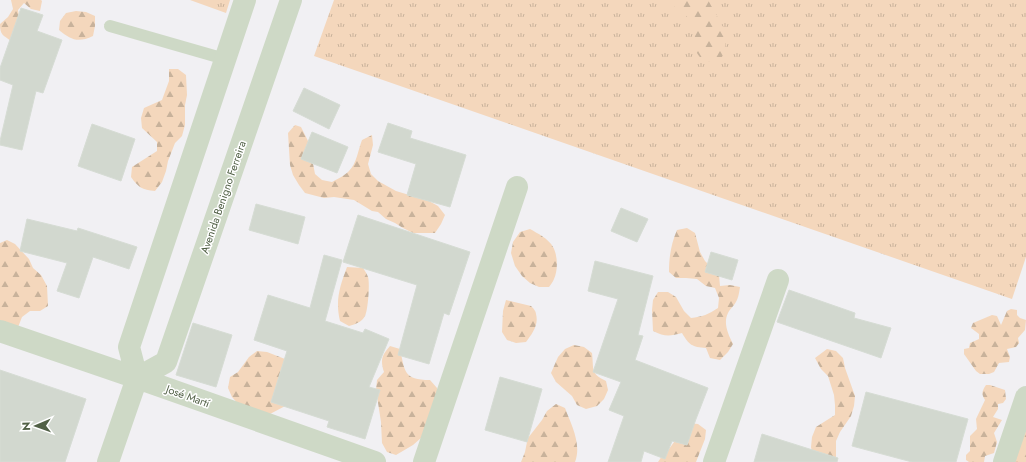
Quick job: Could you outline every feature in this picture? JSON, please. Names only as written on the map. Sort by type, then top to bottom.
[{"type":"street","points":[[108,462],[137,378],[129,347],[245,0]]},
{"type":"street","name":"Avenida Benigno Ferreira","points":[[137,378],[166,362],[291,0]]},
{"type":"street","points":[[424,462],[517,187]]},
{"type":"street","points":[[714,462],[778,280]]},
{"type":"street","name":"José Martí","points":[[0,331],[375,462]]},
{"type":"street","points":[[1004,462],[1026,396]]},
{"type":"lane","points":[[110,26],[225,59]]},
{"type":"green space","points":[[11,0],[42,1],[40,11],[31,9],[24,3],[18,10],[21,28],[11,41],[1,33],[0,24],[8,17],[13,9]]},
{"type":"green space","points":[[190,0],[230,0],[226,13]]},
{"type":"green space","points":[[334,0],[1026,0],[1026,257],[1012,299],[314,56]]},
{"type":"green space","points":[[674,0],[708,0],[723,27],[726,38],[724,54],[718,62],[706,61],[699,56],[697,53],[691,22],[674,7],[671,1],[673,3]]},
{"type":"green space","points":[[76,11],[86,12],[95,16],[93,36],[79,40],[67,36],[59,30],[60,21],[66,13]]},
{"type":"green space","points":[[169,69],[178,69],[186,75],[187,95],[185,105],[185,125],[182,136],[175,143],[162,182],[155,191],[151,191],[138,186],[131,177],[132,167],[157,151],[157,142],[142,128],[141,118],[144,108],[162,100],[169,81]]},
{"type":"green space","points":[[295,125],[301,127],[309,143],[315,174],[322,180],[332,182],[352,168],[362,140],[372,135],[373,145],[368,164],[371,174],[378,181],[396,191],[429,201],[438,206],[445,215],[435,233],[413,233],[386,219],[378,212],[372,211],[354,200],[334,197],[324,198],[305,193],[293,175],[290,165],[288,133]]},
{"type":"green space","points":[[687,228],[695,233],[700,252],[705,261],[719,275],[720,286],[730,285],[740,287],[737,299],[728,312],[726,321],[728,332],[733,344],[720,360],[710,358],[706,348],[691,345],[682,333],[668,335],[653,331],[653,300],[658,292],[668,292],[676,297],[684,311],[691,318],[705,315],[718,308],[719,298],[715,288],[706,286],[697,279],[676,278],[669,272],[669,261],[673,240],[677,230]]},
{"type":"green space","points":[[530,229],[549,241],[555,251],[557,259],[556,271],[554,280],[549,287],[539,287],[530,283],[522,276],[515,266],[511,253],[513,242],[520,232]]},
{"type":"green space","points":[[7,240],[15,244],[29,259],[33,268],[41,275],[47,286],[48,306],[40,311],[30,311],[22,317],[15,335],[0,340],[0,243]]},
{"type":"green space","points":[[347,267],[363,268],[367,274],[369,285],[368,303],[365,316],[356,324],[349,326],[340,321],[338,306],[340,287]]},
{"type":"green space","points":[[506,300],[531,306],[536,312],[536,326],[526,342],[516,343],[507,340],[502,332],[503,311]]},
{"type":"green space","points":[[1011,309],[1017,310],[1017,315],[1026,320],[1025,330],[1018,338],[1019,343],[1016,347],[1007,349],[1010,357],[1009,362],[999,363],[994,372],[989,374],[980,374],[976,371],[964,354],[964,349],[969,348],[970,343],[979,339],[979,334],[971,328],[973,323],[992,315],[997,316],[1001,325],[1007,311]]},
{"type":"green space","points":[[574,345],[584,347],[592,353],[595,373],[597,376],[606,381],[608,390],[604,399],[597,406],[586,409],[577,405],[572,396],[556,382],[551,373],[558,357],[565,349]]},
{"type":"green space","points":[[390,346],[400,349],[403,363],[407,373],[410,376],[421,380],[430,380],[437,388],[437,397],[421,438],[413,445],[396,455],[387,452],[382,443],[381,422],[376,390],[377,380],[384,372],[382,358]]},
{"type":"green space","points":[[827,349],[836,351],[843,358],[855,396],[851,416],[840,432],[836,441],[836,460],[813,457],[811,447],[812,437],[816,427],[835,415],[834,395],[828,376],[821,369],[815,358]]},
{"type":"green space","points":[[257,351],[267,352],[285,359],[289,404],[270,414],[239,405],[232,397],[228,388],[230,377],[238,372],[249,357]]},
{"type":"green space","points":[[986,385],[1005,390],[1006,399],[1003,403],[998,404],[998,409],[993,417],[1002,420],[994,433],[997,442],[994,453],[985,456],[984,462],[969,462],[966,460],[966,455],[970,451],[970,436],[977,429],[976,419],[985,400],[982,392]]},
{"type":"green space","points":[[556,404],[565,408],[573,427],[577,448],[575,462],[521,462],[528,438],[547,411]]},
{"type":"green space","points":[[1026,420],[1026,462],[1011,462]]},
{"type":"green space","points":[[688,423],[698,424],[706,430],[705,439],[696,462],[658,462],[669,449]]},
{"type":"building","points":[[21,8],[43,15],[37,31],[62,40],[43,93],[36,91],[22,150],[0,145],[13,85],[0,80],[0,68]]},
{"type":"building","points":[[304,88],[340,105],[329,129],[293,111]]},
{"type":"building","points":[[388,123],[412,131],[410,138],[466,155],[450,207],[407,195],[416,164],[378,152]]},
{"type":"building","points":[[92,124],[135,139],[121,181],[78,166]]},
{"type":"building","points":[[312,132],[348,147],[337,173],[301,159]]},
{"type":"building","points":[[256,204],[305,217],[298,244],[249,230]]},
{"type":"building","points":[[621,208],[648,219],[637,242],[611,231]]},
{"type":"building","points":[[358,215],[470,252],[449,315],[444,313],[429,364],[398,355],[417,285],[343,262]]},
{"type":"building","points":[[27,219],[77,231],[78,228],[137,247],[129,269],[93,257],[79,298],[57,291],[67,263],[20,251]]},
{"type":"building","points":[[711,252],[738,260],[732,280],[705,272]]},
{"type":"building","points":[[324,255],[342,260],[325,321],[363,333],[365,329],[389,339],[369,387],[380,390],[365,439],[327,427],[329,421],[271,402],[287,351],[254,340],[268,295],[310,308]]},
{"type":"building","points":[[595,261],[653,276],[638,335],[643,336],[635,360],[708,388],[687,445],[672,441],[665,459],[644,451],[641,462],[608,462],[624,416],[609,410],[621,382],[593,372],[618,299],[588,291]]},
{"type":"building","points":[[789,290],[855,313],[854,318],[891,328],[881,358],[777,322]]},
{"type":"building","points":[[193,323],[232,335],[216,387],[176,375]]},
{"type":"building","points":[[0,370],[86,399],[65,462],[0,462]]},
{"type":"building","points":[[500,377],[542,389],[527,442],[485,430]]},
{"type":"building","points":[[866,392],[968,419],[956,462],[912,462],[852,446]]},
{"type":"building","points":[[762,434],[838,458],[837,462],[754,462]]}]
